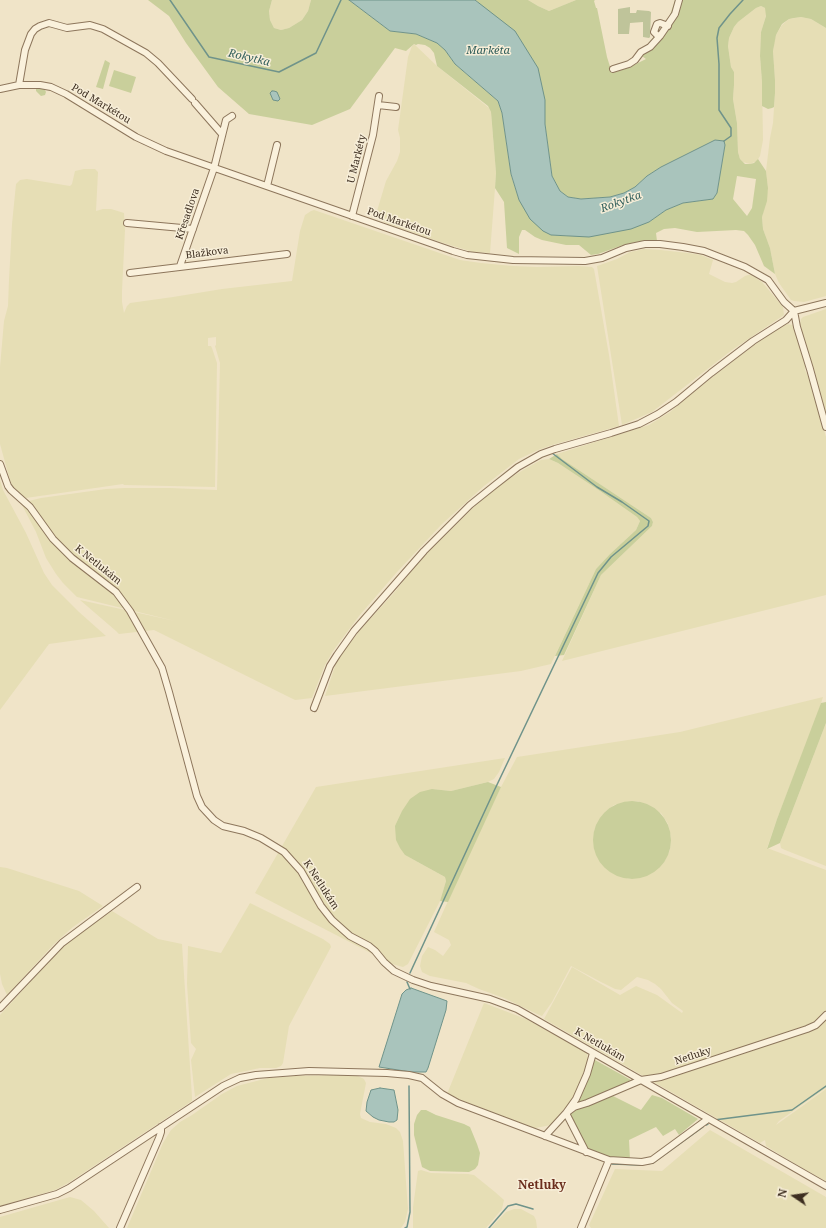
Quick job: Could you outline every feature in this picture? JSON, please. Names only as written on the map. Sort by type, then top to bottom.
[{"type":"street","points":[[614,69],[630,64],[660,36],[675,14],[679,0]]},
{"type":"street","points":[[660,36],[654,32],[657,24],[660,22],[668,26]]},
{"type":"street","points":[[19,85],[25,50],[31,34],[35,29],[49,23],[67,28],[90,25],[103,29],[146,53],[158,63],[194,101],[222,134]]},
{"type":"street","name":"Pod Markétou","points":[[0,89],[19,85],[40,84],[55,89],[66,94],[136,137],[156,147],[467,255],[513,260],[585,261],[602,258],[626,248],[645,244],[668,245],[704,251],[745,266],[768,280],[784,302],[794,310]]},
{"type":"street","name":"U Markéty","points":[[352,216],[373,135],[379,96]]},
{"type":"street","points":[[378,105],[396,107]]},
{"type":"street","name":"Křesadlova","points":[[180,266],[214,168],[226,120],[232,116]]},
{"type":"street","points":[[267,186],[277,145]]},
{"type":"street","points":[[127,223],[193,229]]},
{"type":"street","name":"Blažkova","points":[[130,273],[287,254]]},
{"type":"street","points":[[314,708],[330,666],[354,631],[424,551],[470,505],[494,484],[518,467],[542,454],[639,424],[658,414],[676,402],[753,341],[786,320],[794,310],[826,303]]},
{"type":"street","points":[[794,310],[797,327],[826,427]]},
{"type":"street","name":"K Netlukám","points":[[0,464],[8,486],[30,507],[53,539],[86,570],[116,592],[128,608],[162,668],[197,796],[202,807],[210,816],[223,826],[244,831],[261,838],[284,852],[301,871],[321,906],[332,920],[350,936],[369,946],[394,971],[413,980],[431,986],[490,999],[509,1005],[826,1186]]},
{"type":"street","points":[[0,1008],[62,943],[137,887]]},
{"type":"street","name":"Netluky","points":[[566,1113],[574,1107],[641,1080],[661,1077],[807,1029],[816,1025],[826,1015]]},
{"type":"street","name":"Netluky","points":[[545,1136],[566,1113],[576,1099],[587,1074],[593,1053]]},
{"type":"street","points":[[0,1210],[57,1194],[69,1188],[223,1086],[240,1078],[256,1075],[309,1071],[409,1075],[422,1078],[442,1094],[458,1103],[609,1160],[642,1162],[652,1160],[708,1119]]},
{"type":"street","points":[[566,1113],[586,1152]]},
{"type":"street","points":[[120,1228],[159,1138],[161,1127]]},
{"type":"street","points":[[581,1228],[609,1160]]},
{"type":"shaded area","points":[[272,0],[311,0],[308,11],[302,20],[289,28],[281,30],[274,28],[270,20],[269,11]]},
{"type":"shaded area","points":[[528,0],[576,0],[549,11]]},
{"type":"shaded area","points":[[761,6],[765,8],[767,12],[761,32],[760,56],[763,140],[760,156],[757,161],[750,164],[743,162],[740,159],[738,152],[737,123],[733,99],[734,72],[731,67],[728,46],[729,38],[738,22],[756,8]]},
{"type":"shaded area","points":[[801,17],[811,19],[826,28],[826,296],[804,302],[791,300],[779,283],[775,274],[770,248],[763,229],[762,217],[768,188],[766,171],[773,123],[775,93],[774,43],[776,35],[782,25],[789,19]]},
{"type":"shaded area","points":[[414,44],[437,66],[489,108],[491,112],[496,173],[490,253],[473,252],[440,242],[386,223],[380,219],[378,215],[377,211],[386,181],[397,161],[400,152],[400,138],[398,130],[408,57]]},
{"type":"shaded area","points":[[95,169],[98,172],[96,211],[111,209],[124,213],[125,230],[122,302],[124,313],[130,303],[222,289],[292,281],[300,231],[305,215],[314,210],[460,260],[513,266],[592,267],[594,269],[609,355],[619,426],[538,450],[519,459],[484,486],[442,524],[397,572],[359,616],[333,651],[325,665],[312,698],[295,700],[154,630],[119,634],[80,600],[175,621],[77,597],[63,583],[46,558],[36,532],[21,503],[41,498],[106,489],[170,488],[217,490],[220,363],[215,346],[216,337],[208,338],[208,346],[211,346],[217,363],[215,487],[123,484],[19,499],[16,495],[0,444],[0,367],[4,321],[8,306],[12,224],[16,184],[20,180],[27,179],[70,186],[72,184],[75,171]]},
{"type":"shaded area","points":[[644,249],[701,255],[713,260],[709,274],[725,282],[736,282],[745,276],[751,275],[762,282],[783,307],[784,315],[732,350],[652,412],[622,425],[597,266],[617,259],[630,252]]},
{"type":"shaded area","points":[[826,309],[826,419],[814,369],[800,324],[803,317]]},
{"type":"shaded area","points":[[787,324],[793,325],[805,362],[805,370],[809,378],[826,437],[826,595],[562,661],[601,575],[652,526],[653,522],[651,518],[562,459],[557,454],[649,425],[670,412],[769,334]]},
{"type":"shaded area","points":[[549,459],[558,463],[600,491],[637,517],[640,521],[636,530],[596,569],[551,664],[521,671],[325,696],[336,663],[343,652],[422,558],[475,506],[504,482],[541,460]]},
{"type":"shaded area","points":[[0,480],[3,490],[26,533],[44,573],[52,585],[106,636],[49,644],[0,710]]},
{"type":"shaded area","points":[[823,697],[767,848],[826,870],[826,1088],[779,1121],[776,1125],[826,1089],[826,1181],[766,1146],[765,1140],[760,1143],[544,1019],[572,967],[620,995],[636,986],[657,995],[682,1013],[683,1011],[672,1003],[661,989],[648,980],[637,977],[621,990],[615,989],[571,966],[552,1002],[542,1016],[504,998],[466,983],[430,976],[422,972],[420,966],[422,956],[428,947],[443,956],[451,945],[449,940],[434,932],[475,841],[517,757],[680,732]],"holes":[[[638,801],[661,813],[668,824],[671,837],[670,850],[664,862],[643,877],[630,879],[609,871],[594,831],[605,812],[614,805]]]},
{"type":"shaded area","points":[[826,723],[826,866],[781,848],[780,843]]},
{"type":"shaded area","points":[[505,758],[499,772],[494,779],[488,782],[451,791],[432,789],[405,855],[445,877],[446,881],[440,901],[408,964],[403,967],[392,964],[255,893],[316,787]]},
{"type":"shaded area","points":[[0,867],[79,891],[103,906],[73,927],[54,944],[7,995],[2,984],[0,974]]},
{"type":"shaded area","points":[[250,903],[323,939],[330,944],[331,947],[289,1026],[283,1063],[281,1066],[276,1068],[260,1068],[231,1074],[195,1097],[191,1060],[196,1049],[191,1043],[187,984],[188,946],[221,953]]},
{"type":"shaded area","points":[[112,911],[158,939],[182,944],[192,1101],[68,1183],[55,1190],[0,1206],[0,1015],[67,942]]},
{"type":"shaded area","points":[[484,1003],[526,1019],[587,1053],[588,1063],[583,1079],[572,1100],[551,1125],[530,1129],[447,1094]]},
{"type":"shaded area","points":[[341,1075],[358,1076],[364,1079],[366,1083],[360,1114],[361,1118],[370,1122],[386,1124],[396,1128],[400,1132],[403,1141],[408,1209],[405,1222],[401,1228],[127,1228],[163,1143],[171,1130],[180,1122],[222,1094],[237,1086],[268,1078]]},
{"type":"shaded area","points":[[710,1130],[826,1197],[826,1228],[591,1228],[589,1225],[615,1169],[662,1171]]},
{"type":"shaded area","points":[[421,1170],[431,1173],[474,1175],[504,1200],[502,1209],[486,1228],[413,1228],[413,1207],[418,1171]]},
{"type":"shaded area","points":[[70,1197],[81,1200],[94,1211],[109,1228],[0,1228],[0,1217]]},
{"type":"shaded area","points":[[514,1209],[521,1209],[534,1216],[537,1228],[491,1228],[506,1212]]},
{"type":"green space","points":[[148,0],[272,0],[269,11],[270,20],[274,28],[281,30],[289,28],[302,20],[308,11],[311,0],[349,0],[390,31],[416,34],[437,43],[445,50],[455,64],[498,101],[502,113],[511,175],[519,200],[551,235],[570,236],[649,222],[666,210],[683,203],[713,199],[717,193],[725,145],[724,141],[715,140],[661,167],[647,176],[635,187],[624,193],[610,197],[581,199],[568,197],[560,191],[552,176],[545,124],[545,100],[478,2],[475,0],[528,0],[549,11],[576,0],[595,0],[607,57],[612,73],[628,68],[646,59],[639,54],[670,15],[675,0],[826,0],[826,28],[811,19],[801,17],[789,19],[782,24],[776,35],[773,51],[775,93],[774,107],[772,108],[768,109],[762,106],[760,56],[761,32],[766,16],[765,8],[761,6],[756,8],[738,22],[729,38],[728,46],[731,67],[734,72],[733,99],[737,123],[738,152],[740,159],[745,164],[754,163],[758,159],[766,171],[768,188],[767,201],[762,217],[763,229],[770,248],[775,274],[764,266],[755,245],[748,235],[744,231],[736,230],[697,232],[675,228],[664,229],[656,233],[657,241],[646,240],[623,245],[591,255],[579,245],[566,245],[542,240],[525,230],[522,230],[519,237],[519,254],[507,248],[504,202],[495,188],[496,173],[491,112],[488,106],[437,66],[434,53],[430,48],[425,45],[414,44],[406,51],[395,48],[350,109],[312,125],[249,114],[218,87],[186,43],[169,16]],"holes":[[[737,176],[756,179],[752,208],[747,216],[733,199]]]},
{"type":"green space","points":[[630,7],[630,13],[636,13],[637,10],[651,12],[649,38],[643,37],[643,22],[630,23],[629,34],[618,34],[618,9]]},
{"type":"green space","points":[[105,60],[110,63],[103,89],[96,87]]},
{"type":"green space","points":[[114,70],[136,77],[131,93],[109,86]]},
{"type":"green space","points":[[39,87],[44,88],[46,92],[45,95],[41,96],[36,91]]},
{"type":"green space","points":[[557,454],[562,459],[651,518],[653,522],[652,526],[601,575],[564,655],[555,656],[596,569],[636,530],[640,521],[637,517],[600,491],[558,463],[549,459]]},
{"type":"green space","points":[[826,702],[826,723],[780,843],[767,849],[821,703]]},
{"type":"green space","points":[[488,782],[501,787],[448,902],[440,901],[446,881],[445,877],[405,855],[396,840],[395,826],[410,799],[420,792],[432,789],[451,791]]},
{"type":"green space","points":[[632,801],[647,804],[659,813],[668,825],[671,840],[668,855],[659,867],[647,876],[632,879],[617,876],[605,867],[596,855],[593,840],[596,825],[605,813],[617,804]]},
{"type":"green space","points":[[595,1060],[631,1080],[578,1104]]},
{"type":"green space","points":[[652,1095],[662,1098],[698,1119],[679,1135],[675,1129],[663,1136],[656,1127],[629,1140],[630,1160],[607,1158],[587,1148],[570,1117],[572,1110],[613,1096],[641,1110]]},
{"type":"green space","points":[[421,1110],[426,1110],[470,1127],[480,1153],[478,1165],[475,1169],[469,1172],[430,1171],[422,1167],[414,1135],[414,1124],[417,1115]]},
{"type":"water","name":"Markéta","points":[[349,0],[475,0],[515,31],[538,68],[545,100],[545,124],[552,176],[560,191],[568,197],[581,199],[610,197],[624,193],[635,187],[647,176],[661,167],[715,140],[724,141],[725,145],[717,193],[713,199],[683,203],[666,210],[649,222],[631,229],[589,237],[551,235],[543,231],[530,219],[519,200],[511,174],[502,113],[498,101],[455,64],[445,50],[437,43],[416,34],[390,31]]},
{"type":"water","points":[[272,91],[277,92],[280,99],[278,101],[273,100],[270,93]]},
{"type":"water","points":[[411,988],[447,1001],[446,1010],[426,1072],[411,1072],[379,1067],[402,994]]},
{"type":"water","points":[[380,1088],[394,1090],[398,1110],[397,1120],[394,1122],[379,1120],[366,1111],[371,1090]]},
{"type":"waterway","name":"Rokytka","points":[[170,0],[209,57],[279,72],[316,53],[341,0]]},
{"type":"waterway","name":"Rokytka","points":[[724,141],[731,136],[731,128],[719,110],[719,64],[717,38],[719,28],[743,0]]},
{"type":"waterway","points":[[410,973],[494,791],[598,573],[611,557],[648,526],[649,521],[597,487],[552,453]]},
{"type":"waterway","points":[[407,982],[410,989]]},
{"type":"waterway","points":[[405,1228],[407,1227],[410,1212],[409,1086]]},
{"type":"waterway","points":[[714,1120],[792,1110],[826,1086]]},
{"type":"waterway","points":[[645,1164],[653,1163],[703,1127]]},
{"type":"waterway","points":[[612,1164],[641,1165]]},
{"type":"waterway","points":[[489,1228],[508,1206],[516,1204],[533,1209]]},
{"type":"district","name":"Netluky","points":[[542,1186]]}]
